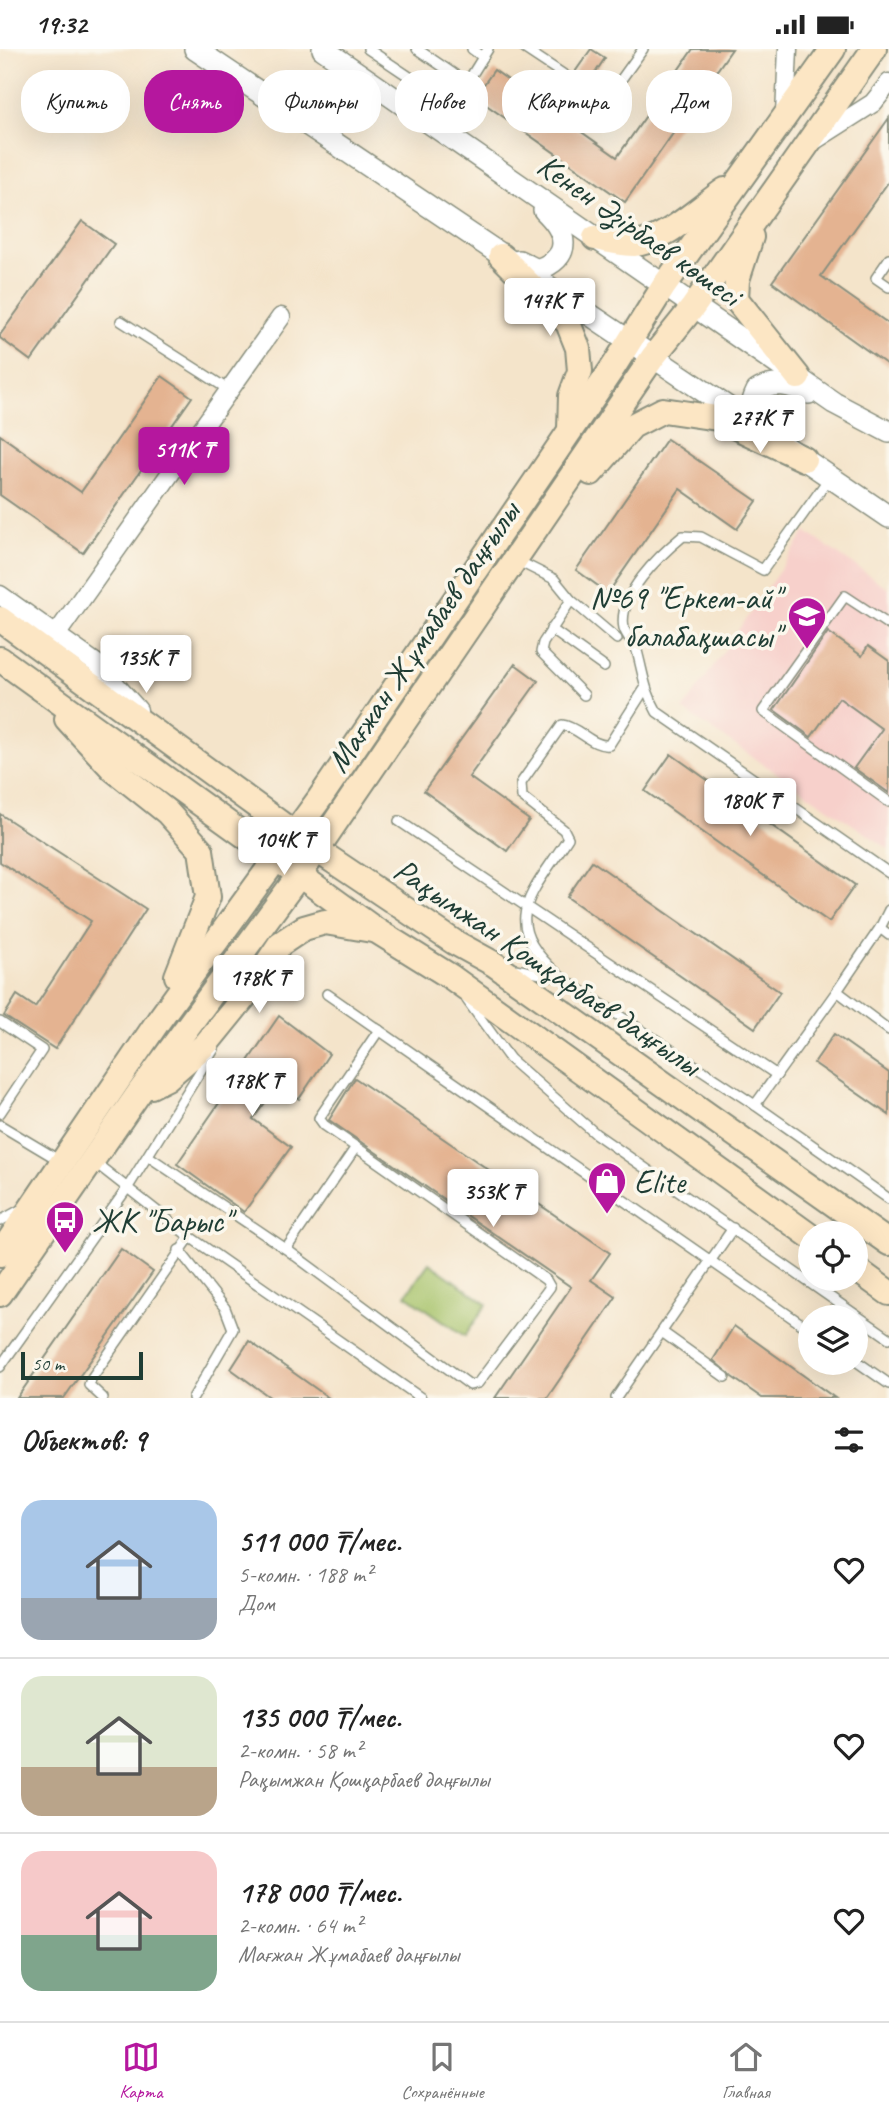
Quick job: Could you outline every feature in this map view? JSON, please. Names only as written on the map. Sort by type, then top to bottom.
[{"type":"main road","name":"Мағжан Жұмабаев даңғылы","points":[[0,1254],[159,1020],[253,887],[295,833],[664,286],[833,49]]},
{"type":"main road","name":"Мағжан Жұмабаев даңғылы","points":[[0,1294],[141,1090],[317,850],[653,357],[693,307],[874,49]]},
{"type":"main road","points":[[787,172],[753,230],[737,280],[736,299],[798,376]]},
{"type":"main road","points":[[595,238],[633,244],[668,232],[740,180]]},
{"type":"main road","points":[[498,252],[569,323],[578,348],[580,370],[571,396],[570,429]]},
{"type":"main road","points":[[519,552],[560,510],[632,426],[663,410],[718,418],[804,459]]},
{"type":"main road","name":"Рақымжан Қошқарбаев даңғылы","points":[[0,619],[154,728],[317,850],[454,942],[494,964],[889,1243]]},
{"type":"main road","points":[[0,659],[277,857]]},
{"type":"main road","points":[[36,684],[113,769],[167,812],[201,850],[208,897],[159,1020]]},
{"type":"main road","name":"Рақымжан Қошқарбаев даңғылы","points":[[277,857],[377,931],[451,977],[798,1227]]},
{"type":"main road","points":[[253,887],[266,891],[276,907]]},
{"type":"main road","points":[[141,1090],[167,1078],[206,1044],[249,991],[280,944],[304,928],[325,922],[377,931]]},
{"type":"main road","points":[[868,1278],[889,1293]]},
{"type":"street","points":[[195,49],[889,517]]},
{"type":"street","name":"Кенен Әзірбаев көшесі","points":[[323,49],[395,98]]},
{"type":"street","points":[[785,118],[788,49]]},
{"type":"street","points":[[806,145],[873,103],[889,83]]},
{"type":"street","name":"Кенен Әзірбаев көшесі","points":[[446,133],[834,403],[889,432]]},
{"type":"street","points":[[498,252],[537,270],[557,260],[564,247],[562,232],[551,216],[512,179]]},
{"type":"street","points":[[56,635],[281,317]]},
{"type":"street","points":[[770,436],[754,419],[751,408],[757,391],[764,387],[774,384],[791,386],[834,403]]},
{"type":"street","points":[[0,595],[97,664],[154,728]]},
{"type":"lane","points":[[368,49],[399,70]]},
{"type":"lane","points":[[417,49],[448,70]]},
{"type":"lane","points":[[472,49],[486,53],[475,70]]},
{"type":"lane","points":[[525,49],[605,102],[643,49]]},
{"type":"lane","points":[[889,259],[876,278],[889,287]]},
{"type":"lane","points":[[121,321],[229,390]]},
{"type":"lane","points":[[831,476],[763,571],[701,537],[683,536],[659,555],[624,604],[624,629],[635,645],[644,689],[657,712],[889,873]]},
{"type":"lane","points":[[519,552],[554,579],[571,600],[617,639]]},
{"type":"lane","points":[[889,625],[845,596],[763,711],[889,802]]},
{"type":"lane","points":[[571,600],[551,629],[541,652],[584,695]]},
{"type":"lane","points":[[551,629],[604,667]]},
{"type":"lane","points":[[644,689],[609,745],[601,746],[570,726],[562,725],[521,783],[522,797],[565,830],[568,838],[524,907],[527,939],[539,958],[562,978],[755,1105],[889,1199]]},
{"type":"lane","points":[[398,821],[777,1075]]},
{"type":"lane","points":[[755,1105],[837,991],[880,928],[889,910]]},
{"type":"lane","points":[[880,928],[889,935]]},
{"type":"lane","points":[[494,964],[562,978]]},
{"type":"lane","points":[[451,977],[510,1059],[596,1134],[889,1338]]},
{"type":"lane","points":[[0,1367],[128,1188],[249,991]]},
{"type":"lane","points":[[837,991],[889,1030]]},
{"type":"lane","points":[[327,994],[798,1322]]},
{"type":"lane","points":[[0,1022],[42,1050],[0,1113]]},
{"type":"lane","points":[[148,1156],[286,1249],[470,1385],[478,1383],[550,1287],[546,1280],[324,1125],[319,1118],[379,1030]]},
{"type":"lane","points":[[0,1125],[63,1163]]},
{"type":"lane","points":[[286,1249],[356,1147]]},
{"type":"lane","points":[[92,1160],[190,1237],[421,1398]]},
{"type":"lane","points":[[0,1221],[38,1199]]},
{"type":"lane","points":[[616,1398],[733,1228]]},
{"type":"lane","points":[[103,1398],[89,1385],[91,1379],[190,1237]]},
{"type":"lane","points":[[179,1250],[225,1308],[233,1329],[193,1398]]},
{"type":"lane","points":[[662,1332],[724,1377]]},
{"type":"lane","points":[[868,1369],[889,1384]]},
{"type":"shaded area","name":"№69 \"Еркем-ай\" балабақшасы\"","points":[[806,532],[889,589],[889,849],[683,710]]},
{"type":"green space","points":[[429,1263],[487,1304],[465,1336],[406,1295]]},
{"type":"building","points":[[591,49],[605,58],[597,70],[576,70]]},
{"type":"building","points":[[693,49],[732,49],[717,70],[678,70]]},
{"type":"building","points":[[494,70],[502,76],[502,116],[488,106],[488,79]]},
{"type":"building","points":[[646,116],[646,133],[673,133],[625,202],[526,133],[583,133],[617,157]]},
{"type":"building","points":[[889,118],[889,181],[821,276],[889,324],[889,366],[772,282]]},
{"type":"building","points":[[82,221],[114,244],[31,361],[0,338],[0,335]]},
{"type":"building","points":[[162,376],[192,397],[83,553],[0,495],[0,435],[81,492]]},
{"type":"building","points":[[667,439],[757,501],[737,529],[680,489],[608,593],[576,570]]},
{"type":"building","points":[[828,632],[862,656],[868,646],[889,661],[889,793],[854,768],[882,729],[839,698],[811,737],[774,710]]},
{"type":"building","points":[[515,664],[538,681],[469,777],[529,820],[507,851],[424,791]]},
{"type":"building","points":[[671,754],[855,885],[829,922],[645,791]]},
{"type":"building","points":[[0,814],[146,909],[55,1049],[4,1016],[17,995],[35,1007],[91,921],[0,862]]},
{"type":"building","points":[[592,861],[780,992],[755,1028],[567,897]]},
{"type":"building","points":[[279,1016],[329,1054],[299,1099],[279,1084],[253,1119],[291,1147],[244,1212],[177,1164]]},
{"type":"building","points":[[834,1034],[889,1073],[889,1115],[814,1063]]},
{"type":"building","points":[[355,1078],[610,1253],[591,1280],[616,1297],[547,1398],[495,1398],[571,1287],[329,1120]]},
{"type":"building","points":[[121,1249],[153,1272],[64,1398],[17,1398]]},
{"type":"building","points":[[734,1326],[798,1372],[798,1375],[803,1375],[835,1398],[762,1398],[713,1360]]},
{"type":"building","points":[[249,1341],[329,1398],[271,1398],[231,1369]]},
{"type":"place","name":"№69 \"Еркем-ай\" балабақшасы\"","points":[[807,650]]},
{"type":"place","name":"Elite","points":[[607,1215]]},
{"type":"place","name":"ЖК \"Барыс\"","points":[[65,1254]]}]
